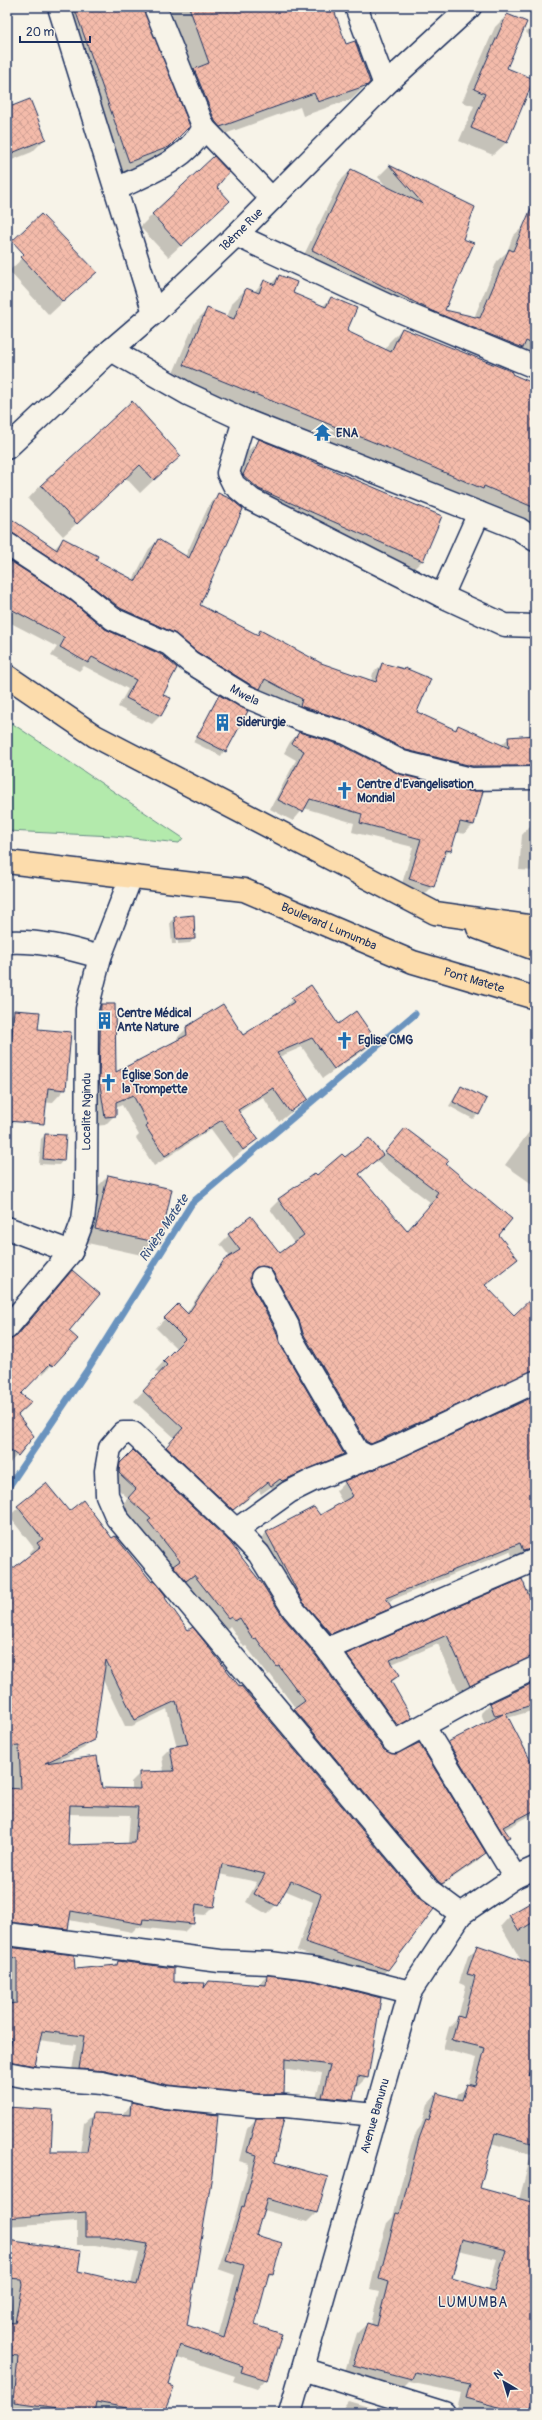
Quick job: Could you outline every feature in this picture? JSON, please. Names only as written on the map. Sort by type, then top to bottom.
[{"type":"highway","points":[[7,676],[95,736]]},
{"type":"highway","points":[[7,691],[435,913],[535,949]]},
{"type":"highway","name":"Boulevard Lumumba","points":[[7,862],[244,890],[413,962]]},
{"type":"highway","points":[[435,913],[535,927]]},
{"type":"highway","name":"Pont Matete","points":[[413,962],[535,998]]},
{"type":"street","points":[[59,7],[154,313]]},
{"type":"street","points":[[155,7],[204,128],[272,199]]},
{"type":"street","points":[[356,7],[385,85]]},
{"type":"street","name":"18ème Rue","points":[[7,448],[111,350],[154,313],[236,235],[385,85],[470,7]]},
{"type":"street","points":[[116,189],[176,160],[195,143],[204,128]]},
{"type":"street","points":[[236,235],[395,309],[535,367]]},
{"type":"street","points":[[111,350],[188,394],[244,420],[480,513],[519,530],[535,540]]},
{"type":"street","points":[[244,420],[228,473],[234,485],[252,500],[442,596],[505,625],[535,626]]},
{"type":"street","points":[[442,596],[480,513]]},
{"type":"street","name":"Mwela","points":[[7,544],[76,589],[113,619],[169,644],[190,662],[245,696],[302,720],[346,733],[402,762],[471,779],[535,778]]},
{"type":"street","name":"Localite Ngindu","points":[[7,1328],[71,1252],[83,1220],[86,1193],[87,1009],[100,957],[131,877]]},
{"type":"street","points":[[7,942],[26,940],[67,947],[100,957]]},
{"type":"street","points":[[7,1228],[71,1252]]},
{"type":"street","points":[[262,1278],[288,1326],[291,1338],[357,1450],[371,1458]]},
{"type":"street","points":[[236,1530],[295,1489],[313,1480],[371,1458],[535,1382]]},
{"type":"street","points":[[461,1914],[430,1892],[117,1518],[107,1495],[106,1471],[110,1448],[123,1433],[133,1433],[236,1530],[259,1554],[293,1609],[327,1649],[394,1742],[424,1727],[488,1690],[535,1668]]},
{"type":"street","points":[[327,1649],[535,1560]]},
{"type":"street","points":[[424,1727],[515,1877]]},
{"type":"street","name":"Avenue Banunu","points":[[290,2413],[410,1992],[461,1914],[515,1877],[535,1868]]},
{"type":"street","points":[[7,1934],[220,1960],[270,1963],[317,1969],[410,1992]]},
{"type":"street","points":[[7,2073],[33,2078],[102,2083],[165,2097],[258,2106],[286,2106],[375,2115]]},
{"type":"street","points":[[303,2369],[444,2413]]},
{"type":"green space","points":[[7,720],[183,838],[179,843],[114,836],[7,831]]},
{"type":"building","points":[[74,7],[143,7],[190,126],[169,147],[129,162]]},
{"type":"building","points":[[189,7],[333,7],[346,44],[355,41],[370,82],[368,85],[318,102],[314,93],[220,127],[215,121],[194,69],[209,63]]},
{"type":"building","points":[[507,14],[527,22],[507,68],[534,79],[507,143],[471,128],[485,94],[474,89]]},
{"type":"building","points":[[30,99],[46,139],[7,155],[7,108]]},
{"type":"building","points":[[214,156],[229,172],[217,187],[230,201],[181,246],[152,214]]},
{"type":"building","points":[[389,165],[475,207],[463,239],[474,243],[445,310],[480,318],[509,249],[513,251],[535,199],[535,345],[526,341],[523,348],[432,311],[312,250],[351,169],[423,204]]},
{"type":"building","points":[[41,214],[97,272],[63,302],[21,257],[24,254],[12,241]]},
{"type":"building","points":[[279,275],[297,282],[293,293],[326,307],[331,297],[357,308],[347,331],[391,352],[402,328],[513,372],[512,374],[535,384],[535,508],[484,486],[483,489],[388,448],[183,365],[207,308],[234,319],[246,288],[259,293],[264,280],[275,285]]},
{"type":"building","points":[[132,401],[181,456],[154,480],[140,465],[77,524],[41,485]]},
{"type":"building","points":[[259,439],[442,516],[423,561],[259,489],[243,475]]},
{"type":"building","points":[[218,493],[231,499],[243,509],[200,605],[258,635],[260,630],[321,663],[376,682],[382,663],[405,668],[431,679],[417,712],[456,730],[458,725],[509,748],[508,737],[535,735],[535,766],[472,766],[406,750],[352,722],[300,706],[302,699],[265,679],[260,689],[197,652],[174,633],[120,608],[83,579],[14,534],[7,532],[7,516],[57,550],[63,538],[98,556],[96,560],[136,581],[158,539],[189,558]]},
{"type":"building","points":[[7,559],[69,599],[105,629],[162,655],[177,668],[163,695],[171,698],[161,716],[126,698],[136,680],[92,657],[88,663],[60,647],[65,638],[7,607]]},
{"type":"building","name":"Siderurgie","points":[[219,695],[248,711],[226,752],[197,737]]},
{"type":"building","points":[[299,732],[341,745],[399,774],[468,791],[483,791],[474,825],[460,822],[451,851],[446,850],[434,887],[409,879],[421,839],[360,823],[362,814],[310,799],[303,812],[278,800],[304,751],[292,744]]},
{"type":"building","points":[[194,915],[195,939],[176,940],[174,917]]},
{"type":"building","points":[[311,985],[338,1024],[356,1011],[376,1040],[334,1069],[312,1038],[277,1053],[308,1099],[290,1112],[273,1088],[238,1110],[258,1139],[243,1150],[222,1120],[165,1156],[146,1127],[148,1125],[133,1095],[116,1102],[116,1116],[105,1117],[99,1079],[101,1004],[115,1004],[116,1072],[187,1035],[186,1027],[223,1004],[243,1035],[294,1002],[291,998]]},
{"type":"building","points":[[14,1010],[40,1012],[38,1029],[71,1032],[66,1090],[48,1088],[44,1124],[7,1121],[7,1048],[11,1048]]},
{"type":"building","points":[[461,1086],[487,1099],[479,1115],[453,1102]]},
{"type":"building","points":[[405,1128],[449,1161],[446,1164],[512,1219],[499,1235],[518,1259],[485,1285],[514,1315],[535,1295],[535,1370],[371,1444],[366,1441],[303,1333],[299,1320],[273,1272],[268,1267],[256,1267],[251,1272],[251,1284],[276,1331],[280,1344],[344,1454],[282,1481],[280,1479],[271,1486],[268,1482],[233,1510],[166,1447],[183,1428],[143,1391],[167,1365],[163,1361],[185,1339],[164,1318],[178,1304],[188,1314],[224,1260],[240,1250],[228,1234],[251,1216],[280,1253],[304,1235],[278,1199],[315,1173],[317,1175],[342,1154],[345,1157],[369,1138],[383,1155],[359,1174],[407,1231],[437,1197],[435,1196],[438,1192],[385,1152]]},
{"type":"building","points":[[45,1134],[66,1135],[64,1161],[43,1159]]},
{"type":"building","points":[[108,1175],[172,1189],[160,1243],[95,1229]]},
{"type":"building","points":[[72,1270],[100,1294],[69,1331],[78,1339],[53,1366],[50,1364],[21,1394],[32,1402],[18,1415],[34,1436],[18,1456],[7,1448],[7,1340],[17,1336]]},
{"type":"building","points":[[535,1396],[535,1548],[523,1551],[520,1543],[386,1598],[392,1608],[331,1634],[303,1602],[266,1532],[314,1507],[320,1515],[353,1496],[344,1481],[399,1459]]},
{"type":"building","points":[[133,1450],[229,1541],[263,1585],[283,1617],[317,1657],[384,1750],[395,1754],[419,1743],[486,1853],[442,1884],[439,1882],[294,1709],[305,1701],[279,1666],[277,1667],[256,1638],[253,1639],[240,1618],[235,1621],[231,1616],[228,1618],[194,1575],[186,1581],[173,1566],[180,1561],[148,1521],[151,1519],[128,1498],[136,1489],[119,1473],[120,1463]]},
{"type":"building","points":[[46,1483],[69,1511],[83,1500],[112,1538],[115,1536],[152,1582],[154,1581],[166,1596],[165,1598],[188,1630],[193,1627],[240,1687],[241,1686],[420,1899],[434,1909],[388,1970],[305,1942],[321,1894],[291,1881],[277,1906],[254,1894],[265,1874],[222,1864],[214,1907],[196,1904],[194,1924],[143,1919],[142,1924],[71,1911],[68,1929],[7,1922],[7,1788],[21,1789],[19,1746],[7,1747],[7,1573],[40,1547],[37,1543],[43,1539],[17,1506]],"holes":[[[106,1660],[135,1720],[176,1701],[188,1744],[170,1747],[174,1771],[139,1772],[140,1789],[102,1788],[97,1756],[45,1763],[94,1740]],[[70,1805],[138,1807],[135,1843],[68,1845]]]},
{"type":"building","points":[[522,1579],[531,1601],[535,1600],[535,1656],[470,1686],[447,1635],[390,1660],[400,1675],[391,1681],[412,1718],[398,1726],[346,1654]]},
{"type":"building","points":[[535,1682],[535,1704],[506,1713],[535,1769],[535,1810],[503,1827],[510,1837],[506,1839],[448,1742],[503,1714],[495,1716],[490,1703]]},
{"type":"building","points":[[535,1900],[535,1921],[519,1931],[509,1915]]},
{"type":"building","points":[[477,1945],[535,1965],[535,2054],[529,2076],[535,2078],[535,2144],[495,2133],[480,2188],[535,2203],[535,2389],[528,2413],[519,2413],[466,2398],[470,2384],[415,2372],[412,2380],[353,2365],[367,2323],[377,2326],[388,2282],[379,2279],[396,2213],[400,2214],[419,2139],[426,2120],[429,2121],[437,2093],[462,2100],[467,2084],[475,2086],[485,2048],[452,2040],[458,2016],[464,2018],[475,1976],[467,1974]],"holes":[[[462,2239],[506,2250],[494,2291],[452,2278]]]},
{"type":"building","points":[[7,1947],[74,1955],[75,1969],[117,1965],[118,1961],[174,1968],[174,1982],[205,1983],[204,1988],[209,1981],[266,1985],[267,1975],[269,1975],[315,1981],[381,1998],[368,2078],[358,2076],[353,2100],[322,2097],[330,2065],[285,2059],[284,2094],[259,2094],[167,2085],[105,2071],[79,2069],[84,2036],[42,2031],[35,2066],[7,2061],[12,2038],[7,2038],[7,2004],[17,2003],[17,1958],[7,1957]]},
{"type":"building","points":[[131,2102],[164,2109],[218,2115],[212,2175],[187,2325],[224,2338],[244,2265],[226,2260],[242,2206],[244,2207],[257,2155],[247,2152],[256,2118],[284,2118],[274,2162],[328,2177],[317,2213],[267,2199],[256,2235],[282,2243],[273,2274],[269,2273],[255,2325],[282,2334],[267,2380],[241,2372],[243,2366],[180,2345],[168,2385],[174,2387],[164,2413],[136,2413],[137,2410],[96,2402],[94,2413],[14,2402],[18,2356],[10,2355],[12,2346],[7,2345],[7,2322],[15,2323],[22,2284],[21,2279],[7,2278],[7,2240],[81,2251],[78,2271],[137,2285],[148,2244],[105,2237],[86,2237],[86,2212],[7,2218],[7,2107],[53,2110],[51,2152],[87,2152],[93,2113],[130,2115]]},
{"type":"waterway","name":"Rivière Matete","points":[[7,1489],[86,1372],[192,1203],[415,1014]]},
{"type":"place","name":"ENA","points":[[323,433]]},
{"type":"place","name":"Siderurgie","points":[[223,722]]},
{"type":"place","name":"Centre d'Evangelisation Mondial","points":[[344,791]]},
{"type":"place","name":"Centre Médical Ante Nature","points":[[104,1020]]},
{"type":"place","name":"Eglise CMG","points":[[345,1040]]},
{"type":"place","name":"Église Son de la Trompette","points":[[109,1082]]},
{"type":"district","name":"LUMUMBA","points":[[473,2302]]}]
